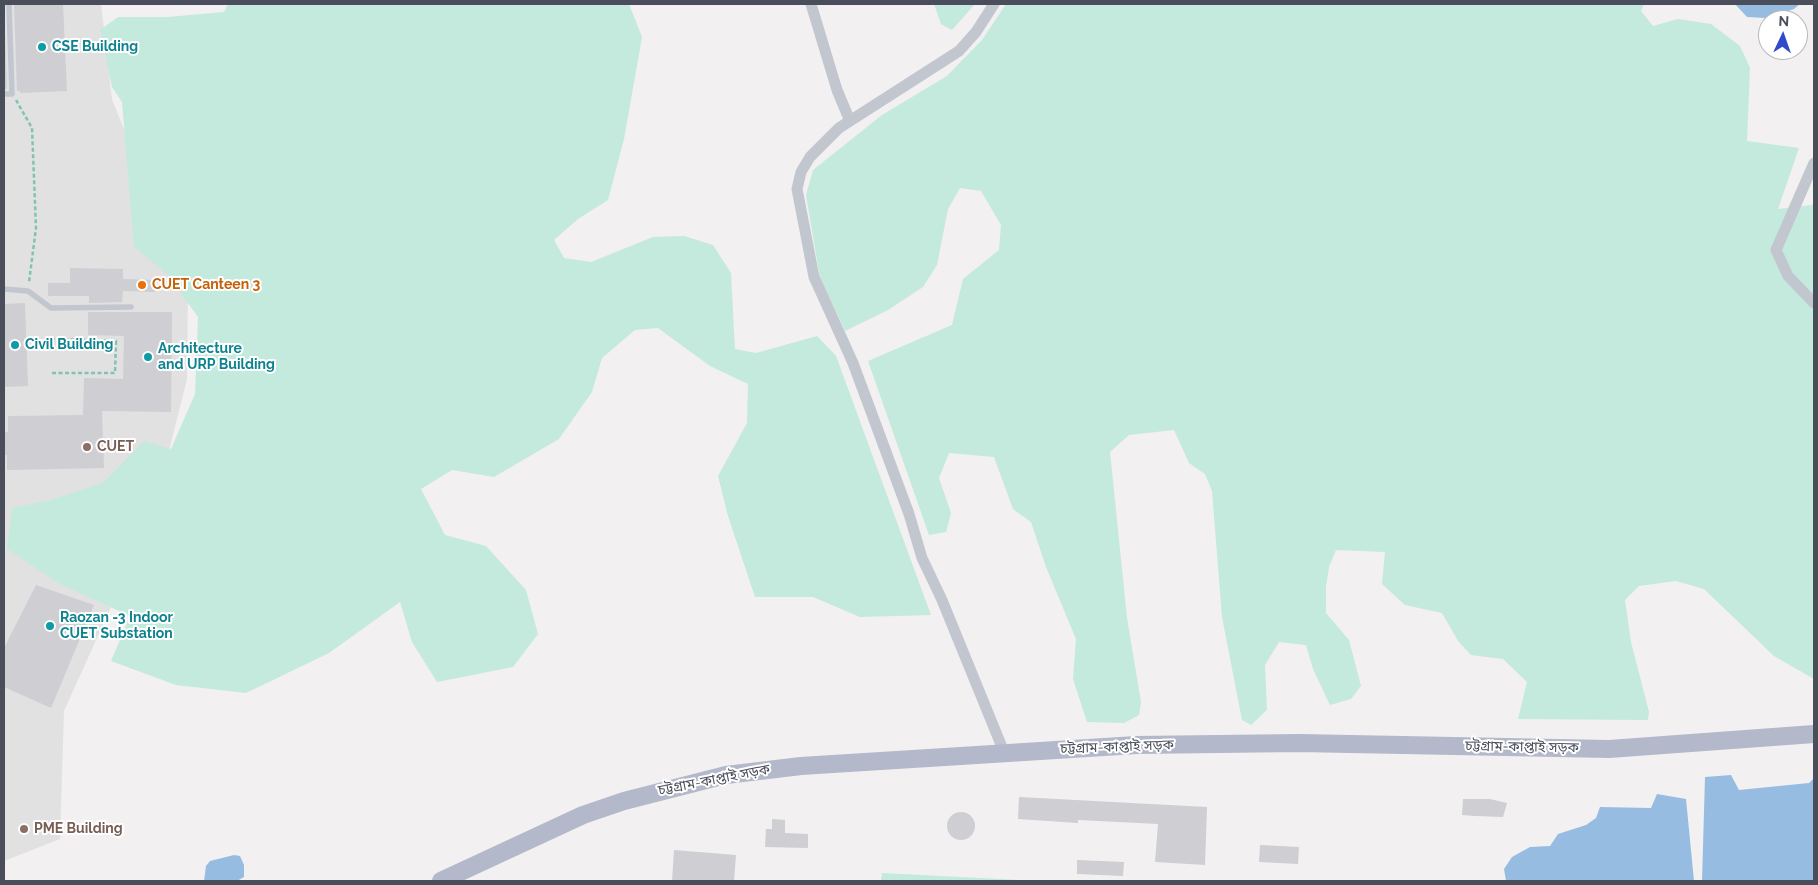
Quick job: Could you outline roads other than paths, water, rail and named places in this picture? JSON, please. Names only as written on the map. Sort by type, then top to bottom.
[{"type":"main road","name":"চট্টগ্রাম-কাপ্তাই সড়ক","points":[[441,881],[582,815],[645,794],[700,780],[801,766],[1136,745],[1299,743],[1609,749],[1814,734]]},
{"type":"street","points":[[811,4],[837,90],[850,121]]},
{"type":"street","points":[[994,4],[976,32],[959,51],[839,128],[816,152],[801,172],[797,189],[803,211],[814,277],[853,363],[909,514],[922,558],[942,600],[1004,752]]},
{"type":"street","points":[[1814,163],[1776,250],[1788,276],[1814,303]]},
{"type":"lane","points":[[4,94],[12,94],[9,4]]},
{"type":"lane","points":[[4,289],[28,291],[51,308],[131,306]]},
{"type":"water","points":[[1735,4],[1800,4],[1791,10],[1758,10],[1758,18],[1747,17]]},
{"type":"water","points":[[1731,775],[1739,790],[1809,783],[1814,778],[1814,881],[1702,881],[1705,777]]},
{"type":"water","points":[[1657,794],[1686,799],[1694,881],[1506,881],[1504,869],[1512,857],[1530,847],[1550,846],[1558,834],[1586,825],[1596,818],[1600,807],[1651,808]]},
{"type":"water","points":[[234,855],[240,856],[244,865],[244,877],[237,881],[204,881],[206,866],[210,861]]},
{"type":"place","name":"CSE Building","points":[[42,47]]},
{"type":"place","name":"CUET Canteen 3","points":[[142,285]]},
{"type":"place","name":"Civil Building","points":[[15,345]]},
{"type":"place","name":"Architecture and URP Building","points":[[148,357]]},
{"type":"place","name":"CUET","points":[[87,447]]},
{"type":"place","name":"Raozan -3 Indoor CUET Substation","points":[[50,626]]},
{"type":"place","name":"PME Building","points":[[24,829]]}]
